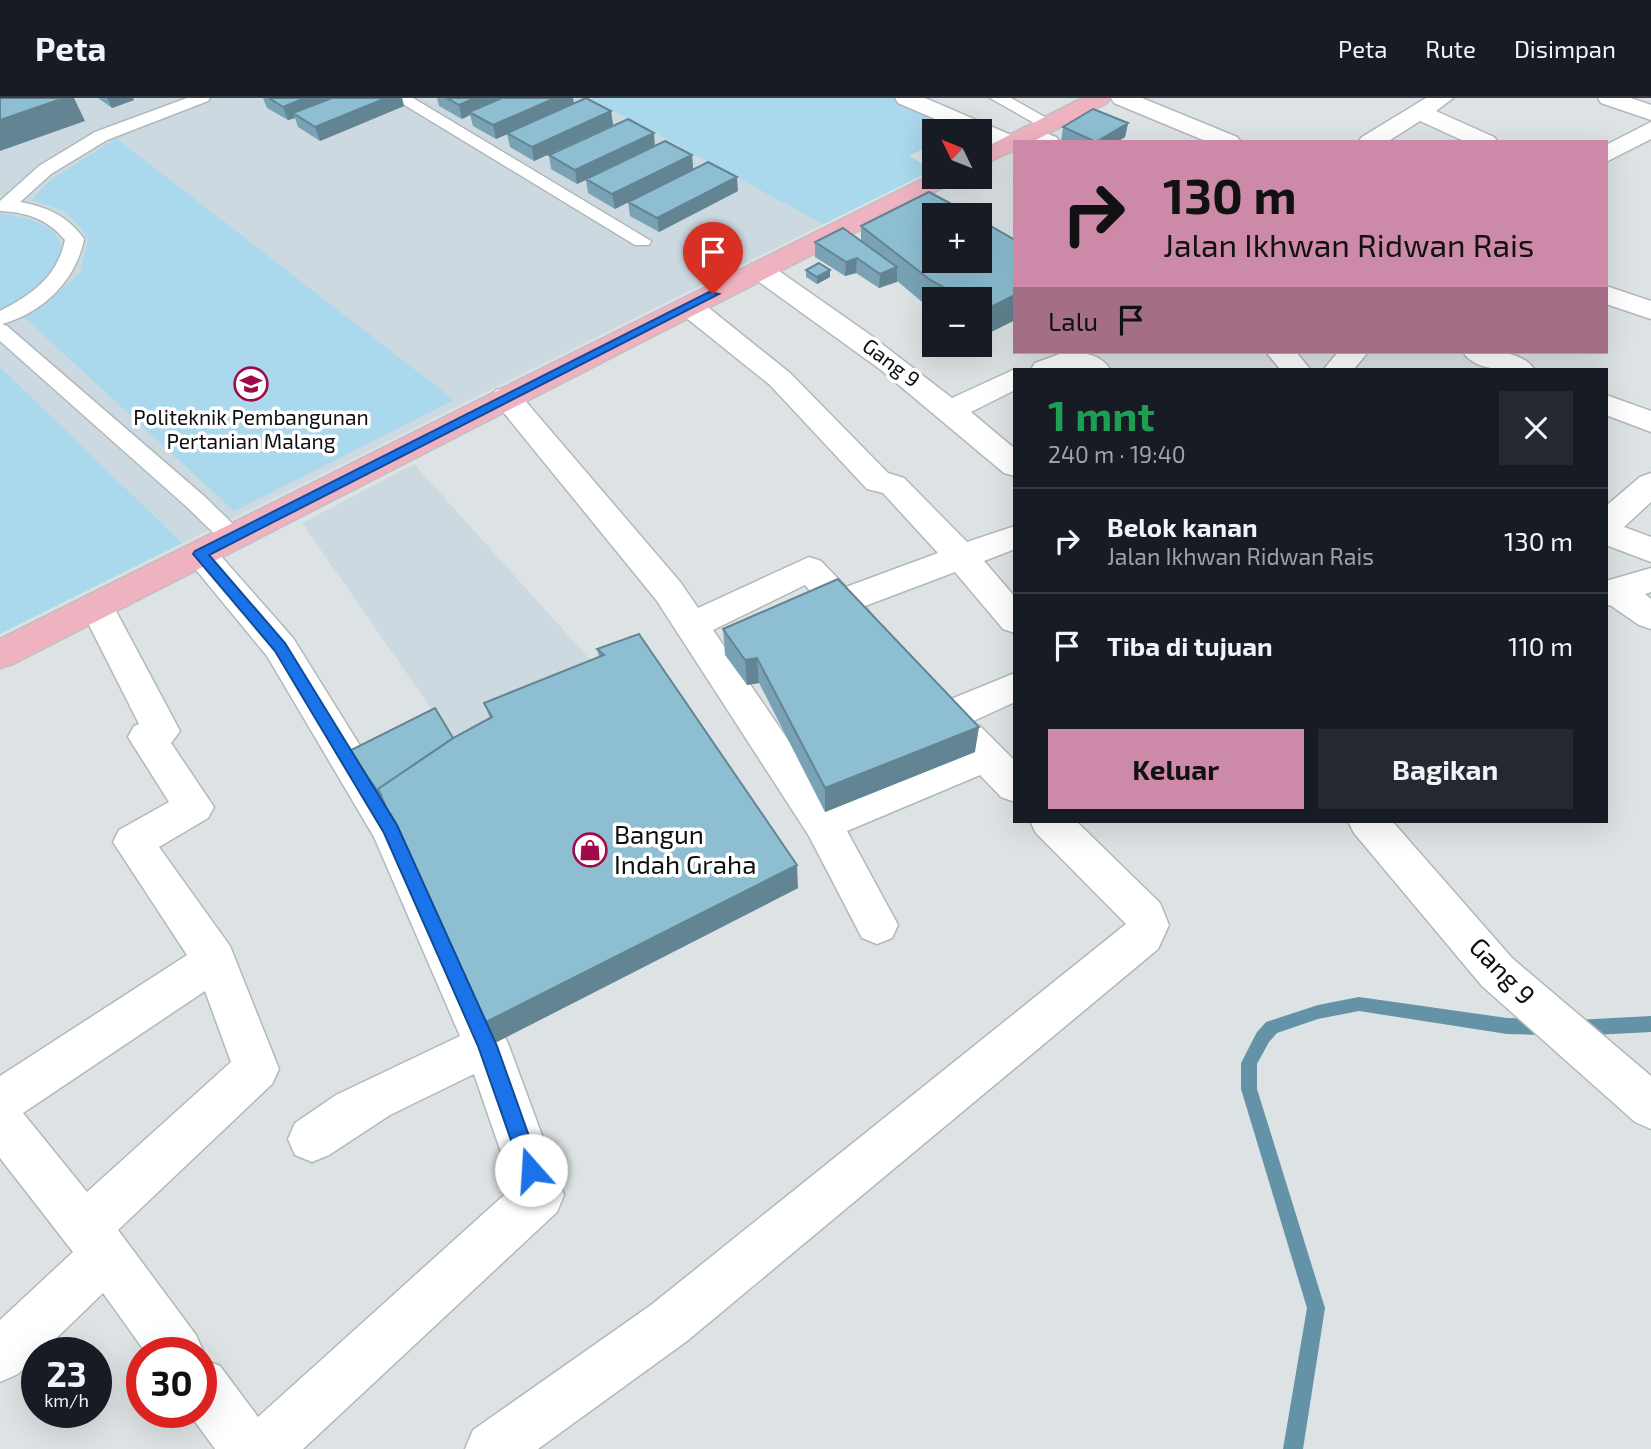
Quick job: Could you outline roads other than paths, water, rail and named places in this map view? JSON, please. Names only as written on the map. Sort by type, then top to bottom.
[{"type":"main road","points":[[1034,136],[1099,98]]},
{"type":"main road","points":[[992,154],[1013,145]]},
{"type":"main road","points":[[0,655],[922,189]]},
{"type":"street","points":[[906,98],[1034,136]]},
{"type":"street","points":[[1122,98],[1224,140]]},
{"type":"street","points":[[1373,140],[1442,98]]},
{"type":"street","points":[[1609,98],[1651,113]]},
{"type":"street","points":[[1418,112],[1481,140]]},
{"type":"street","points":[[1608,154],[1651,129]]},
{"type":"street","name":"Gang 9","points":[[761,270],[867,345],[952,410],[1013,464]]},
{"type":"street","points":[[1608,295],[1651,311]]},
{"type":"street","points":[[690,306],[780,379],[877,482],[893,485],[961,557],[1013,619]]},
{"type":"street","points":[[1282,354],[1295,368]]},
{"type":"street","points":[[1339,368],[1352,354]]},
{"type":"street","points":[[1481,354],[1517,368]]},
{"type":"street","points":[[1047,368],[1067,359],[1090,360]]},
{"type":"street","points":[[952,410],[1013,379]]},
{"type":"street","points":[[506,397],[669,592],[823,824],[877,925]]},
{"type":"street","points":[[1608,405],[1651,422]]},
{"type":"street","points":[[1608,523],[1651,484]]},
{"type":"street","points":[[1608,533],[1651,550]]},
{"type":"street","points":[[841,602],[1013,538]]},
{"type":"street","points":[[216,546],[391,830],[487,1046],[540,1195],[263,1449]]},
{"type":"street","points":[[691,626],[809,569],[886,650]]},
{"type":"street","points":[[1611,593],[1651,580]]},
{"type":"street","points":[[1611,593],[1651,616]]},
{"type":"street","points":[[0,1356],[95,1241],[256,1069],[215,960],[133,842],[194,807],[147,737],[161,731],[97,607]]},
{"type":"street","points":[[921,688],[1013,784]]},
{"type":"street","points":[[947,716],[1013,688]]},
{"type":"street","points":[[823,824],[986,756]]},
{"type":"street","points":[[492,1449],[669,1323],[1143,936],[1148,925],[1145,916],[1052,823]]},
{"type":"street","name":"Gang 9","points":[[1370,823],[1497,972],[1651,1106]]},
{"type":"street","points":[[0,1102],[215,960]]},
{"type":"street","points":[[312,1139],[328,1125],[487,1046]]},
{"type":"street","points":[[0,1121],[95,1241],[166,1337]]},
{"type":"street","points":[[217,1407],[248,1449]]},
{"type":"lane","points":[[2,206],[45,170],[101,135],[202,98]]},
{"type":"lane","points":[[401,98],[642,240]]},
{"type":"lane","points":[[998,98],[1034,136]]},
{"type":"lane","points":[[0,319],[31,304],[58,282],[73,260],[75,239],[63,223],[39,211],[2,206]]},
{"type":"lane","points":[[0,330],[196,502],[216,546]]},
{"type":"waterway","points":[[1293,1449],[1316,1308],[1249,1089],[1249,1063],[1263,1037],[1272,1027],[1318,1012],[1359,1004],[1507,1026],[1546,1027]]},
{"type":"waterway","points":[[1576,1028],[1651,1024]]},
{"type":"place","name":"Politeknik Pembangunan Pertanian Malang","points":[[251,384]]},
{"type":"place","name":"Bangun Indah Graha","points":[[590,850]]}]
